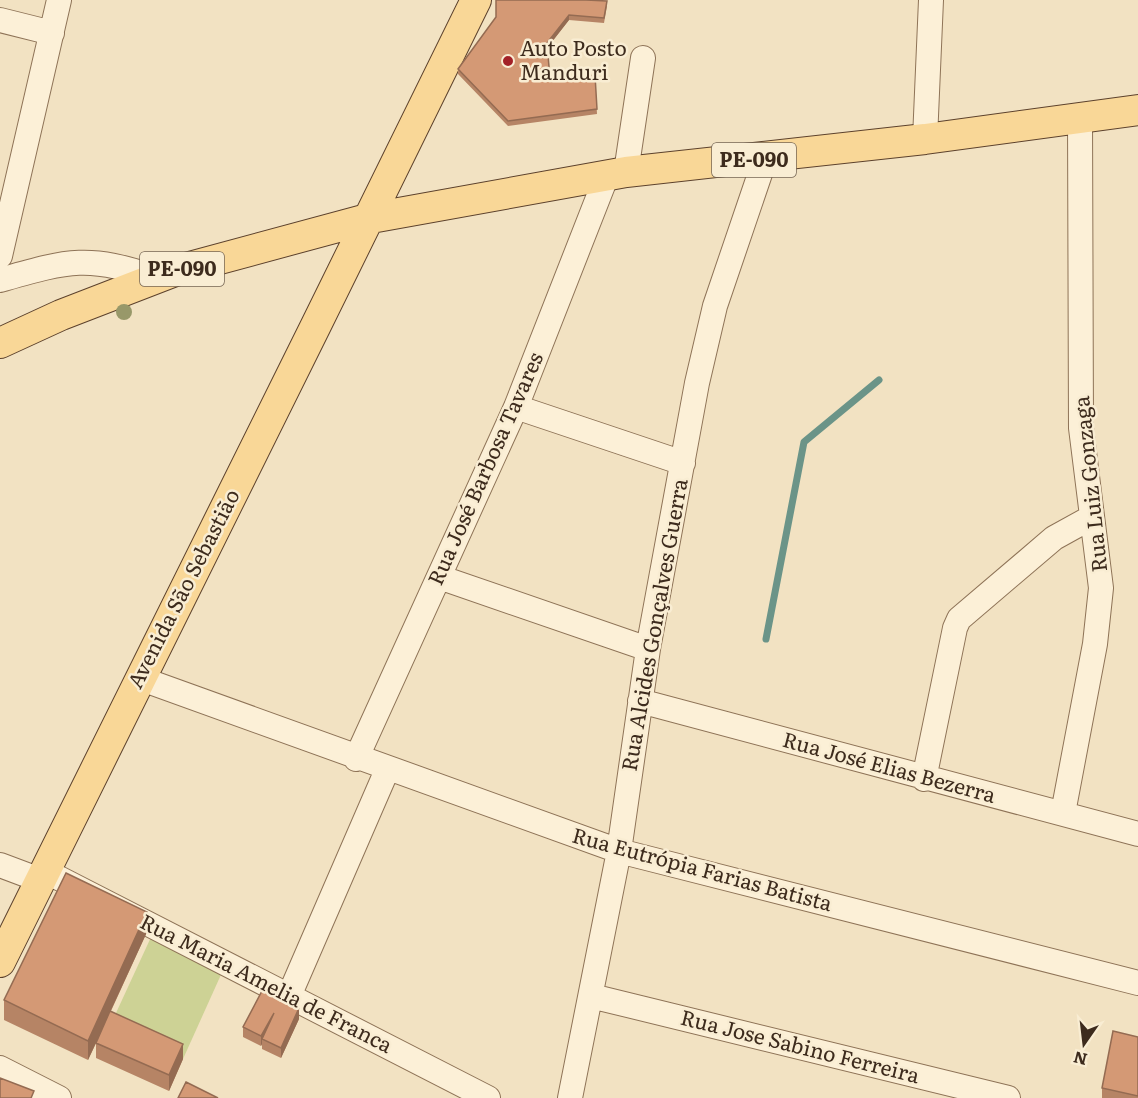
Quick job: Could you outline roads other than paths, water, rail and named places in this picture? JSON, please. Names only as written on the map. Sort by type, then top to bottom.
[{"type":"main road","name":"Avenida São Sebastião","points":[[0,962],[139,678],[371,218],[476,0]]},
{"type":"main road","name":"PE-090","points":[[0,343],[61,315],[156,278],[243,251],[371,218],[616,174],[765,159],[1138,110]]},
{"type":"street","points":[[0,256],[59,0]]},
{"type":"street","points":[[925,139],[931,0]]},
{"type":"street","points":[[0,20],[52,33]]},
{"type":"street","name":"Rua José Barbosa Tavares","points":[[356,759],[516,407],[616,174],[643,58]]},
{"type":"street","name":"Rua Luiz Gonzaga","points":[[1063,813],[1099,614],[1100,564],[1081,428],[1080,116]]},
{"type":"street","name":"Rua Alcides Gonçalves Guerra","points":[[570,1098],[619,852],[648,649],[697,382],[715,306],[765,159]]},
{"type":"street","points":[[0,280],[58,264],[86,261],[118,265],[156,278]]},
{"type":"street","points":[[516,407],[683,463]]},
{"type":"street","points":[[924,778],[954,628],[966,612],[997,589],[1054,538],[1092,517]]},
{"type":"street","points":[[439,577],[648,649]]},
{"type":"street","name":"Rua Eutrópia Farias Batista","points":[[139,678],[356,759],[619,852],[1138,983]]},
{"type":"street","name":"Rua José Elias Bezerra","points":[[640,701],[1138,834]]},
{"type":"street","points":[[289,996],[387,770]]},
{"type":"street","name":"Rua Maria Amelia de Franca","points":[[0,865],[42,875],[289,996],[488,1098]]},
{"type":"street","name":"Rua Jose Sabino Ferreira","points":[[591,996],[1008,1098]]},
{"type":"street","points":[[0,1068],[59,1098]]},
{"type":"waterway","points":[[766,639],[804,442],[879,380]]},
{"type":"place","name":"Auto Posto Manduri","points":[[508,61]]}]
